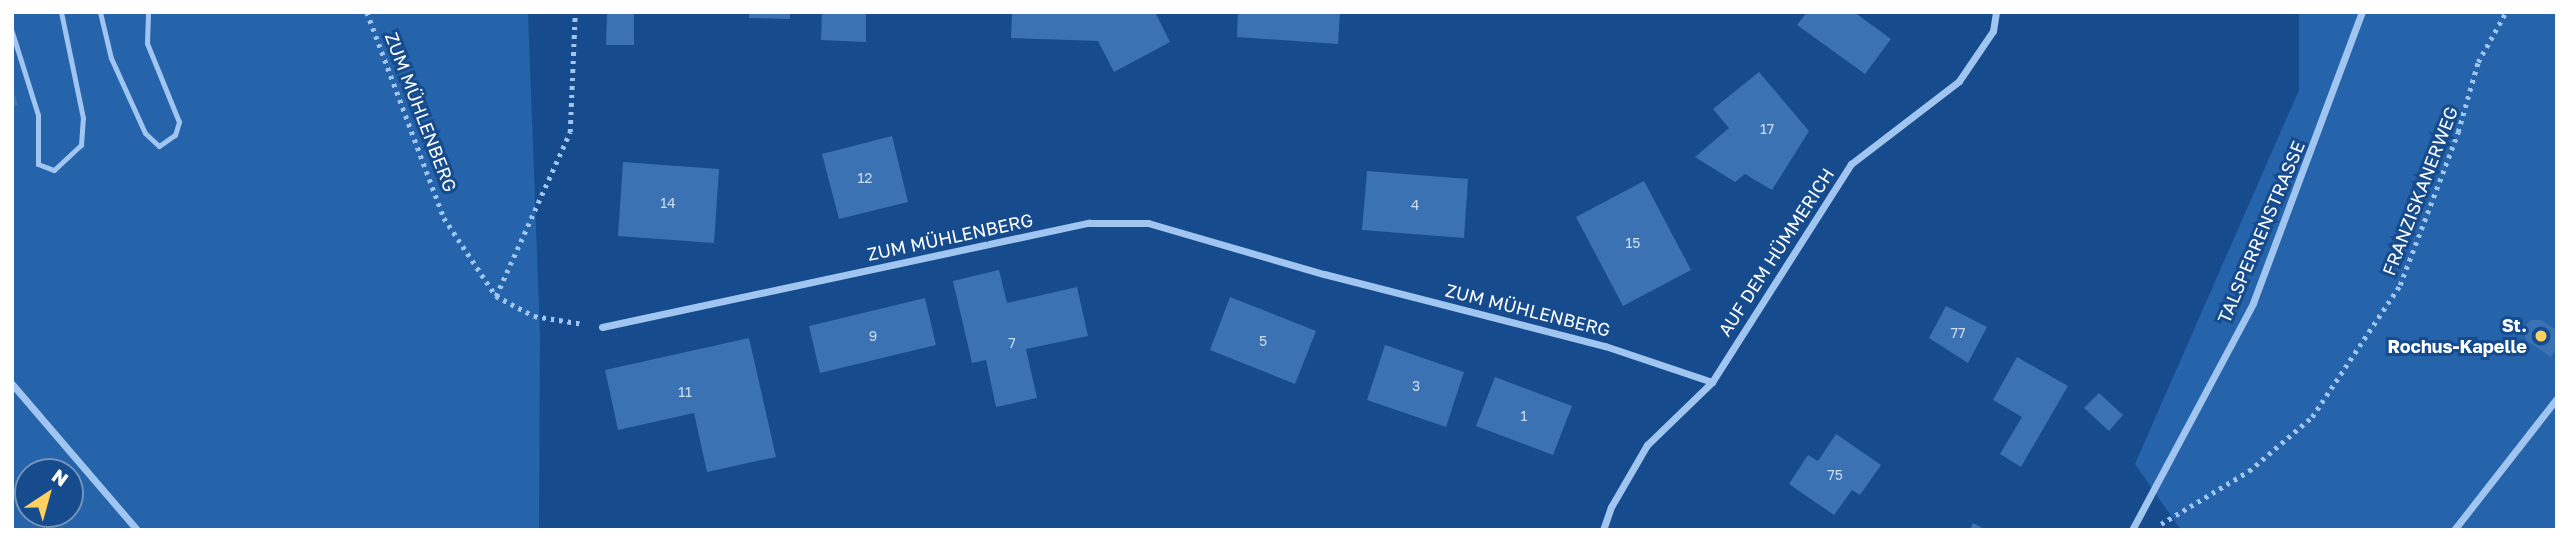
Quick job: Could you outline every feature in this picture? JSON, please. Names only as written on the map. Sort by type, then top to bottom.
[{"type":"street","name":"AUF DEM HÜMMERICH","points":[[1603,530],[1611,507],[1647,445],[1712,382],[1851,164],[1959,81],[1993,31],[1996,12]]},
{"type":"street","name":"TALSPERRENSTRASSE","points":[[2132,530],[2253,303],[2362,12]]},
{"type":"street","name":"ZUM MÜHLENBERG","points":[[602,327],[1089,223],[1148,222],[1324,274],[1605,346],[1712,382]]},
{"type":"street","points":[[12,384],[136,530]]},
{"type":"street","points":[[2454,530],[2557,398]]},
{"type":"lane","points":[[12,32],[38,115],[38,164],[54,170],[81,145],[83,118],[61,12]]},
{"type":"lane","points":[[100,12],[111,58],[145,133],[159,146],[175,135],[179,122],[147,43],[148,12]]},
{"type":"path","name":"ZUM MÜHLENBERG","points":[[367,12],[444,218],[496,296],[534,316],[602,327]]},
{"type":"path","points":[[496,296],[570,132],[575,12]]},
{"type":"path","name":"FRANZISKANERWEG","points":[[2152,530],[2249,471],[2312,417],[2400,285],[2458,132],[2478,62],[2506,12]]},
{"type":"shaded area","points":[[12,12],[528,12],[540,333],[539,530],[12,530]]},
{"type":"shaded area","points":[[2299,12],[2557,12],[2557,330],[2541,320],[2530,320],[2522,331],[2527,341],[2551,356],[2557,347],[2557,530],[2181,530],[2135,464],[2299,90]]},
{"type":"building","points":[[749,12],[790,12],[790,19],[749,18]]},
{"type":"building","points":[[822,12],[866,12],[866,42],[821,40]]},
{"type":"building","points":[[1012,12],[1155,12],[1170,42],[1114,72],[1098,41],[1011,38]]},
{"type":"building","points":[[1238,12],[1340,12],[1338,44],[1237,37]]},
{"type":"building","points":[[1807,12],[1854,12],[1891,39],[1865,74],[1797,25]]},
{"type":"building","points":[[607,14],[634,14],[634,45],[606,45]]},
{"type":"building","points":[[1759,72],[1809,131],[1772,190],[1745,174],[1735,182],[1695,157],[1729,128],[1713,109]]},
{"type":"building","points":[[12,86],[18,105],[12,106]]},
{"type":"building","points":[[892,136],[908,202],[839,219],[822,154]]},
{"type":"building","points":[[623,162],[719,169],[714,243],[618,236]]},
{"type":"building","points":[[1367,171],[1468,179],[1464,238],[1362,230]]},
{"type":"building","points":[[1644,181],[1691,270],[1623,306],[1576,217]]},
{"type":"building","points":[[999,270],[1007,303],[1077,287],[1088,336],[1026,349],[1037,398],[996,407],[986,360],[972,363],[953,281]]},
{"type":"building","points":[[1230,297],[1316,331],[1295,384],[1210,350]]},
{"type":"building","points":[[925,298],[936,345],[820,373],[809,326]]},
{"type":"building","points":[[1946,306],[1987,327],[1968,363],[1929,338]]},
{"type":"building","name":"St. Rochus-Kapelle","points":[[2530,320],[2541,320],[2557,330],[2557,347],[2551,357],[2527,341],[2522,331]]},
{"type":"building","points":[[749,338],[776,457],[707,472],[694,413],[618,430],[605,370]]},
{"type":"building","points":[[1385,345],[1464,372],[1446,427],[1367,400]]},
{"type":"building","points":[[2017,357],[2068,386],[2021,467],[2000,454],[2022,417],[1993,400]]},
{"type":"building","points":[[1495,377],[1572,406],[1553,455],[1476,426]]},
{"type":"building","points":[[2099,393],[2123,415],[2109,431],[2084,408]]},
{"type":"building","points":[[1836,434],[1881,465],[1860,495],[1852,490],[1834,515],[1789,484],[1808,455],[1818,461]]},
{"type":"building","points":[[1973,523],[1986,530],[1970,530]]},
{"type":"place","name":"St. Rochus-Kapelle","points":[[2541,336]]}]
